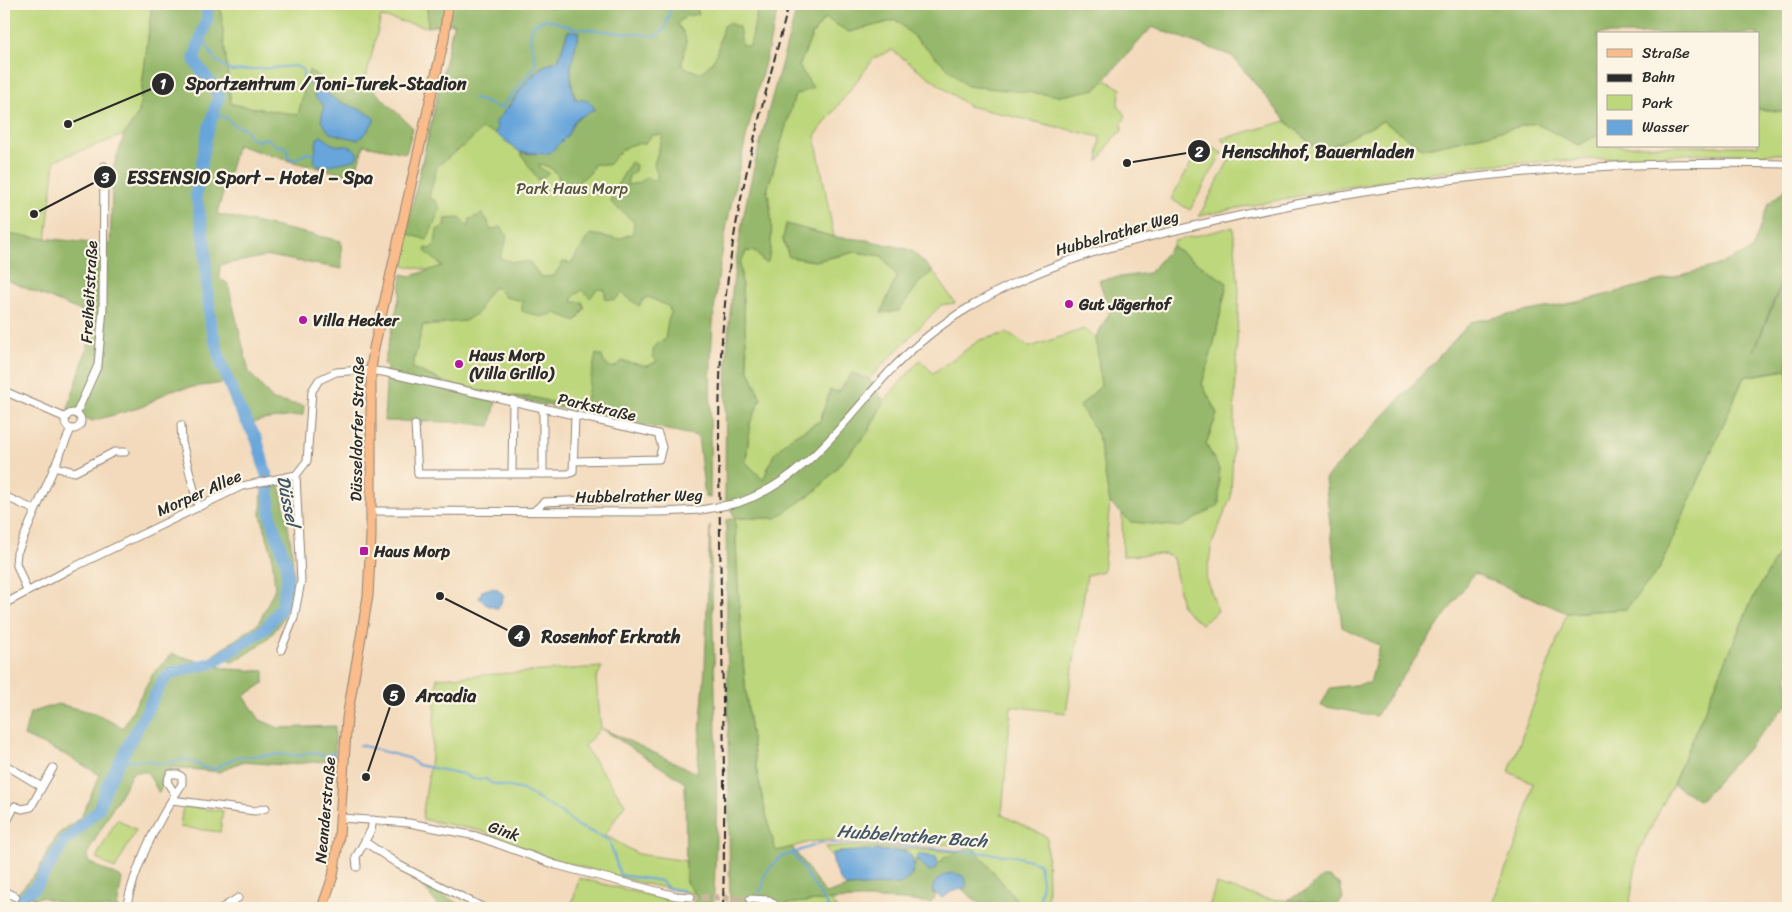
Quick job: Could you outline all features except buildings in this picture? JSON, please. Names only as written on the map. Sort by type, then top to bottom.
[{"type":"main road","name":"Düsseldorfer Straße","points":[[346,742],[347,717],[368,596],[371,370],[407,194],[444,39],[448,4]]},
{"type":"main road","name":"Neanderstraße","points":[[322,908],[333,876],[341,818],[346,742]]},
{"type":"street","name":"Hubbelrather Weg","points":[[370,511],[662,512],[701,510],[738,503],[773,488],[816,456],[890,371],[935,331],[964,310],[998,290],[1062,262],[1164,233],[1342,194],[1455,178],[1545,169],[1592,167],[1718,163],[1788,164]]},
{"type":"street","name":"Freiheitstraße","points":[[27,592],[16,563],[17,553],[71,428],[78,427],[81,423],[80,417],[76,414],[98,365],[104,309],[104,166]]},
{"type":"street","name":"Parkstraße","points":[[371,370],[513,400],[658,434],[662,447],[659,459],[574,461]]},
{"type":"street","points":[[281,650],[294,618],[301,581],[296,475],[308,461],[310,411],[315,385],[331,373],[371,370]]},
{"type":"street","points":[[4,391],[66,418]]},
{"type":"street","points":[[512,474],[513,400]]},
{"type":"street","points":[[543,408],[543,474]]},
{"type":"street","points":[[66,418],[69,415],[76,414]]},
{"type":"street","points":[[414,425],[418,474],[543,474],[574,472],[575,416]]},
{"type":"street","points":[[66,418],[67,426],[71,428]]},
{"type":"street","points":[[181,425],[182,442],[198,506]]},
{"type":"street","points":[[54,467],[75,472],[114,452],[125,452]]},
{"type":"street","name":"Morper Allee","points":[[4,604],[198,506],[242,486],[296,475]]},
{"type":"street","points":[[4,496],[35,510]]},
{"type":"street","name":"Hubbelrather Weg","points":[[534,511],[544,502],[664,498]]},
{"type":"street","points":[[4,764],[42,786]]},
{"type":"street","points":[[4,827],[14,806],[22,809],[30,807],[53,768]]},
{"type":"street","points":[[126,908],[132,879],[142,854],[173,797],[255,810],[266,808]]},
{"type":"street","name":"Gink","points":[[341,818],[409,822],[476,836],[556,865],[676,896],[692,897]]},
{"type":"street","points":[[357,867],[356,857],[365,842],[373,820]]},
{"type":"street","points":[[365,842],[399,865],[484,908]]},
{"type":"street","points":[[4,891],[16,897]]},
{"type":"street","points":[[222,908],[238,898]]},
{"type":"street","points":[[750,899],[769,900],[779,908]]},
{"type":"street","points":[[32,904],[44,908]]},
{"type":"green space","points":[[4,4],[152,4],[139,113],[124,135],[55,160],[46,240],[4,234]]},
{"type":"green space","points":[[152,4],[220,4],[231,104],[298,115],[309,70],[339,91],[365,82],[413,128],[406,153],[364,145],[354,176],[293,162],[237,145],[217,214],[341,241],[342,269],[269,256],[220,265],[219,278],[228,284],[249,372],[273,400],[304,406],[303,415],[252,423],[266,465],[259,466],[255,448],[224,383],[171,390],[142,407],[92,421],[68,409],[93,329],[81,311],[4,279],[4,234],[110,245],[113,169],[124,135],[139,113]]},
{"type":"green space","points":[[220,4],[427,4],[428,27],[381,17],[365,82],[340,91],[298,115],[230,104]]},
{"type":"green space","name":"Park Haus Morp","points":[[427,4],[524,4],[555,8],[556,4],[695,4],[699,14],[686,16],[677,24],[685,35],[686,40],[682,66],[699,73],[710,64],[717,53],[723,26],[728,23],[739,27],[742,45],[750,46],[757,12],[762,4],[779,4],[734,188],[720,263],[711,350],[710,498],[705,497],[698,436],[506,397],[531,397],[584,410],[596,354],[602,356],[604,363],[613,368],[622,361],[648,366],[657,361],[653,357],[653,349],[659,342],[665,340],[671,313],[668,306],[648,297],[639,306],[622,293],[615,300],[605,299],[605,290],[597,289],[590,298],[582,290],[574,296],[572,302],[582,302],[585,308],[576,321],[555,313],[541,317],[522,311],[522,301],[505,297],[497,288],[492,288],[483,301],[479,312],[465,321],[423,325],[412,368],[443,382],[442,389],[496,402],[490,426],[458,422],[384,421],[387,367],[384,363],[400,294],[402,274],[411,276],[442,266],[425,251],[426,248],[430,249],[435,244],[437,230],[446,225],[445,219],[460,218],[469,227],[470,219],[482,214],[488,221],[490,230],[501,227],[506,235],[507,238],[500,258],[512,262],[530,262],[540,277],[554,276],[563,262],[571,263],[590,234],[619,239],[633,233],[634,222],[611,202],[612,194],[631,162],[636,165],[635,171],[629,176],[627,185],[639,183],[647,177],[652,181],[657,179],[654,165],[663,135],[652,135],[644,144],[627,146],[608,165],[594,164],[590,173],[571,187],[561,186],[559,177],[554,171],[539,164],[540,168],[549,173],[538,180],[520,152],[529,154],[551,152],[567,136],[574,120],[595,109],[583,100],[576,100],[573,91],[571,66],[579,32],[568,31],[558,61],[539,69],[531,76],[497,120],[498,127],[495,133],[482,129],[465,145],[437,166],[429,198],[436,201],[440,209],[427,240],[406,233],[454,23],[428,27]]},
{"type":"green space","name":"Park Haus Morp","points":[[456,4],[762,4],[740,103],[698,436],[590,384],[584,410],[531,397],[506,397],[447,383],[412,368],[423,325],[443,325],[438,272],[402,265],[405,237],[454,22]]},
{"type":"green space","points":[[798,4],[1788,4],[1788,112],[1760,109],[1760,32],[1597,32],[1597,136],[1579,145],[1535,123],[1423,149],[1383,121],[1320,152],[1286,121],[1232,56],[1152,27],[1096,89],[1062,96],[967,86],[896,20],[849,32],[825,18],[812,35],[799,66],[813,88],[795,95],[767,191],[772,226],[768,262],[764,262],[756,252],[747,251],[740,262],[748,368],[761,399],[750,423],[746,462],[763,480],[774,454],[790,438],[820,421],[830,390],[839,392],[852,373],[869,379],[884,401],[868,432],[818,489],[776,518],[735,518],[725,497],[726,379],[732,291],[741,229],[771,100]]},
{"type":"green space","points":[[826,17],[849,32],[896,20],[967,86],[1096,89],[1106,80],[1121,89],[1118,105],[1126,116],[1122,123],[1122,131],[1114,137],[1098,162],[1100,137],[968,106],[892,50],[874,58],[815,136],[834,237],[786,224],[783,240],[789,257],[815,261],[856,252],[882,256],[897,276],[881,313],[899,311],[921,280],[933,271],[955,303],[941,305],[869,379],[852,373],[839,392],[830,390],[820,421],[790,438],[763,480],[746,462],[750,423],[761,399],[748,368],[740,262],[746,251],[756,252],[763,262],[771,207],[767,191],[795,94],[813,88],[799,67],[812,35]]},
{"type":"green space","points":[[1760,109],[1788,112],[1788,154],[1689,154],[1484,165],[1323,191],[1199,216],[1235,149],[1221,139],[1286,121],[1320,152],[1383,121],[1423,149],[1535,123],[1578,145],[1597,136],[1597,148],[1760,148]]},
{"type":"green space","points":[[1203,142],[1222,153],[1190,210],[1171,199]]},
{"type":"green space","points":[[1788,187],[1788,264],[1754,351],[1788,269],[1788,369],[1744,377],[1660,568],[1626,609],[1567,613],[1474,573],[1376,716],[1321,706],[1330,688],[1370,683],[1380,646],[1342,627],[1325,479],[1471,322],[1582,301],[1716,266],[1752,250],[1768,204]]},
{"type":"green space","points":[[786,224],[834,237],[867,240],[911,250],[933,271],[921,280],[899,311],[881,313],[897,276],[882,256],[856,252],[815,261],[789,257],[783,239]]},
{"type":"green space","points":[[1233,227],[1239,290],[1231,497],[1212,544],[1206,579],[1218,611],[1201,624],[1182,607],[1173,558],[1165,554],[1123,556],[1122,514],[1131,522],[1219,469],[1206,444],[1217,414],[1202,384],[1214,343],[1227,283],[1172,246],[1174,241]]},
{"type":"green space","points":[[1172,246],[1227,283],[1214,343],[1202,384],[1217,414],[1206,444],[1219,469],[1219,505],[1181,527],[1131,522],[1110,503],[1098,435],[1080,406],[1101,386],[1096,337],[1110,312],[1099,280],[1149,273]]},
{"type":"green space","points":[[1084,329],[1096,337],[1101,386],[1080,406],[1098,435],[1110,503],[1103,571],[1087,575],[1066,713],[1011,706],[1002,815],[1047,837],[1048,895],[1041,908],[1023,908],[972,846],[852,838],[809,842],[776,852],[765,811],[750,728],[739,602],[735,518],[776,518],[818,489],[868,432],[884,401],[920,360],[933,373],[980,340],[1007,333],[1030,347]]},
{"type":"green space","points":[[1788,370],[1788,537],[1750,604],[1673,784],[1638,853],[1629,908],[1490,908],[1523,827],[1533,783],[1509,772],[1567,613],[1626,609],[1660,568],[1744,377]]},
{"type":"green space","points":[[280,485],[293,563],[292,587],[287,608],[276,628],[258,646],[232,662],[212,656],[259,623],[275,588],[272,554],[261,515],[262,488]]},
{"type":"green space","points":[[735,518],[745,686],[750,728],[765,811],[776,851],[792,847],[826,894],[847,887],[899,884],[911,877],[917,858],[928,871],[934,870],[944,858],[972,846],[1023,908],[985,908],[963,890],[965,888],[949,873],[939,878],[932,892],[936,896],[930,903],[894,899],[858,899],[786,904],[783,908],[730,908],[726,520]]},
{"type":"green space","points":[[710,526],[716,717],[716,813],[713,908],[692,908],[695,894],[686,882],[685,783],[601,728],[697,773],[705,668]]},
{"type":"green space","points":[[1788,537],[1788,704],[1700,801],[1673,784],[1750,604]]},
{"type":"green space","points":[[172,654],[228,669],[264,671],[264,683],[244,696],[260,720],[279,728],[335,726],[335,760],[284,765],[241,762],[219,772],[171,767],[159,793],[147,772],[133,772],[88,852],[88,862],[122,878],[117,908],[78,908],[41,897],[34,899],[17,894],[37,872],[57,835],[81,817],[100,775],[68,756],[24,736],[30,713],[58,704],[95,713],[123,728],[152,675]]},
{"type":"green space","points":[[602,667],[596,679],[601,728],[584,746],[625,804],[605,835],[638,854],[686,861],[686,882],[695,894],[641,883],[552,859],[481,831],[422,819],[432,751],[437,678]]},
{"type":"green space","points":[[183,806],[223,811],[220,832],[180,827]]},
{"type":"green space","points":[[117,819],[136,830],[115,869],[96,858]]},
{"type":"green space","points":[[859,846],[958,852],[944,858],[938,865],[937,857],[917,856],[914,865],[912,857],[906,851],[837,852],[832,857],[825,847]]},
{"type":"green space","points":[[1322,877],[1329,877],[1340,885],[1343,899],[1335,908],[1322,903],[1287,900],[1306,891]]},
{"type":"green space","points":[[579,878],[692,906],[691,908],[571,908]]},
{"type":"green space","points":[[421,884],[467,908],[440,908]]},
{"type":"green space","points":[[1216,884],[1266,899],[1322,903],[1335,908],[1209,908]]},
{"type":"green space","points":[[830,899],[837,908],[788,908],[786,904]]},
{"type":"water","points":[[568,31],[579,32],[571,73],[575,99],[589,101],[595,109],[575,120],[567,136],[551,152],[546,154],[520,152],[495,133],[498,127],[495,125],[531,77],[539,69],[558,61]]},
{"type":"water","points":[[316,91],[325,91],[337,100],[369,114],[375,119],[367,132],[358,140],[330,133],[321,121],[324,106],[314,96]]},
{"type":"water","points":[[321,136],[332,144],[353,148],[358,155],[355,160],[320,167],[314,162],[317,138]]},
{"type":"water","points":[[491,588],[498,589],[504,596],[498,609],[485,604],[479,598],[482,591]]},
{"type":"water","points":[[863,850],[906,851],[913,860],[914,865],[911,874],[904,882],[899,884],[847,887],[836,872],[833,853]]},
{"type":"water","points":[[918,854],[937,857],[938,865],[934,870],[928,871],[917,858]]},
{"type":"water","points":[[953,873],[963,876],[967,885],[965,888],[951,892],[943,898],[932,892],[932,888],[938,879]]},
{"type":"waterway","name":"Düssel","points":[[13,908],[37,885],[64,842],[98,810],[109,781],[162,682],[171,673],[212,663],[265,629],[281,608],[287,579],[287,565],[271,518],[267,477],[257,440],[239,408],[222,366],[211,326],[205,243],[196,195],[207,134],[219,96],[194,59],[207,19],[207,4]]},
{"type":"waterway","points":[[572,31],[574,28],[655,36],[665,29],[672,4]]},
{"type":"waterway","points":[[473,98],[501,108],[536,65],[530,38],[533,25],[546,19],[574,28]]},
{"type":"waterway","points":[[200,37],[205,41],[214,59],[231,71],[296,66],[303,70],[303,80],[311,83],[316,91]]},
{"type":"waterway","points":[[501,108],[506,111]]},
{"type":"waterway","points":[[212,113],[229,119],[235,126],[245,128],[250,138],[258,141],[266,138],[277,146],[283,146],[288,150],[288,158],[293,160],[308,153],[315,155]]},
{"type":"waterway","name":"Hubbelrather Bach","points":[[360,745],[408,758],[418,765],[463,774],[473,779],[486,779],[491,783],[523,790],[563,814],[576,825],[609,840],[620,875],[661,881],[668,888],[684,891]]},
{"type":"waterway","name":"Hubbelrather Bach","points":[[121,761],[149,760],[159,764],[187,759],[203,767],[215,769],[236,757],[285,754],[300,756],[313,752],[324,756],[334,753]]},
{"type":"waterway","name":"Hubbelrather Bach","points":[[759,892],[762,889],[765,874],[779,858],[821,843],[868,843],[1015,856],[1039,863],[1042,882],[1039,908]]},
{"type":"waterway","points":[[792,852],[829,908]]},
{"type":"tunnel","points":[[691,897],[750,899]]},
{"type":"railway","points":[[723,908],[724,769],[719,449],[722,333],[730,266],[743,190],[760,115],[789,4]]},
{"type":"place","name":"Sportzentrum / Toni-Turek-Stadion","points":[[68,124]]},
{"type":"place","name":"Henschhof, Bauernladen","points":[[1127,163]]},
{"type":"place","name":"ESSENSIO Sport – Hotel – Spa","points":[[34,214]]},
{"type":"place","name":"Gut Jägerhof","points":[[1069,304]]},
{"type":"place","name":"Villa Hecker","points":[[303,320]]},
{"type":"place","name":"Haus Morp (Villa Grillo)","points":[[459,364]]},
{"type":"place","name":"Haus Morp","points":[[364,551]]},
{"type":"place","name":"Rosenhof Erkrath","points":[[440,596]]},
{"type":"place","name":"Arcadia","points":[[366,777]]}]
